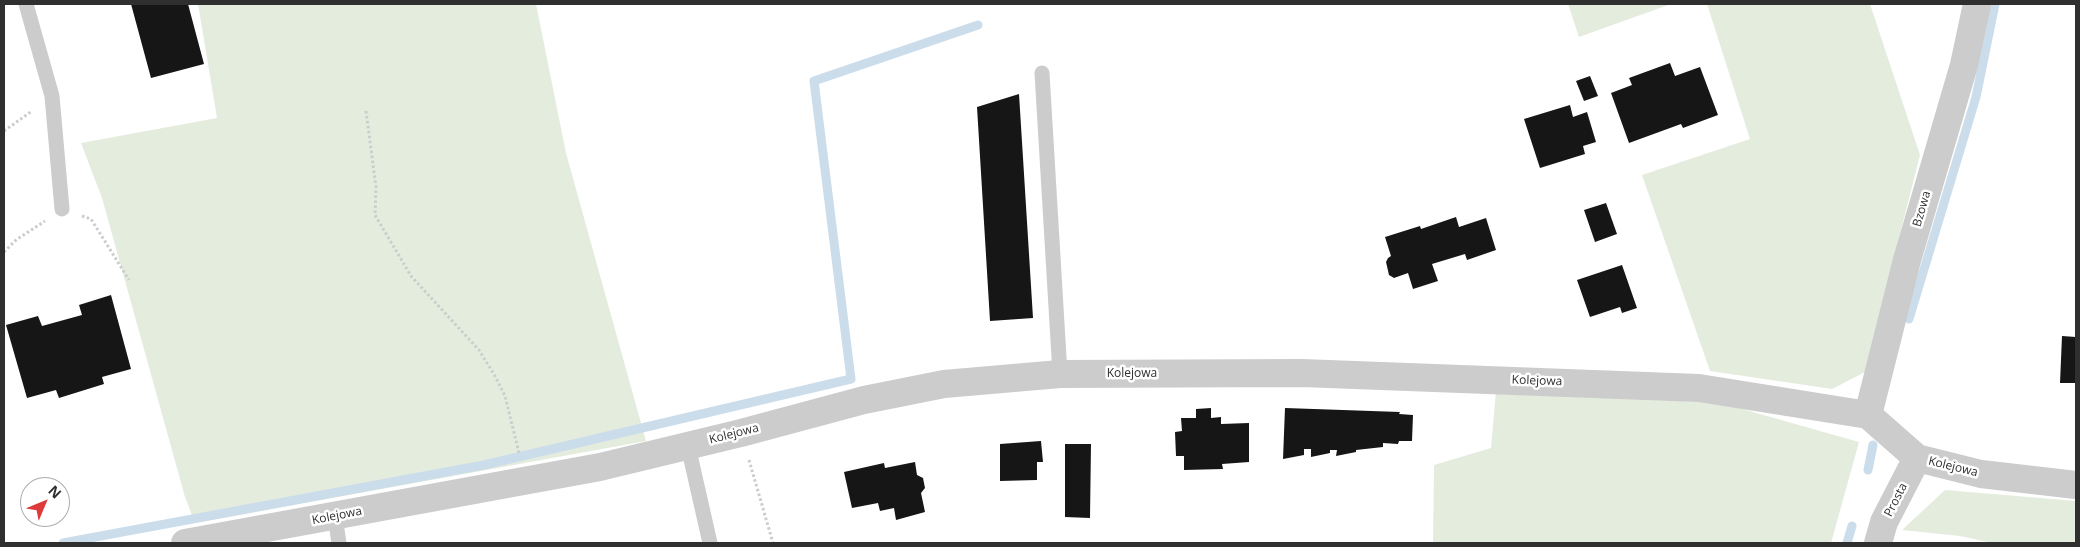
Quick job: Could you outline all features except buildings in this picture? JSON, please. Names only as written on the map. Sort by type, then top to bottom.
[{"type":"street","name":"Bzowa","points":[[1868,415],[1908,260],[1964,65],[1977,4]]},
{"type":"street","name":"Kolejowa","points":[[185,543],[600,467],[741,433],[864,400],[944,384],[1060,374],[1302,374],[1522,380],[1699,388],[1868,415],[1917,458],[1981,474],[2076,485]]},
{"type":"street","name":"Prosta","points":[[1878,543],[1884,522],[1917,458]]},
{"type":"lane","points":[[26,4],[52,96],[62,209]]},
{"type":"lane","points":[[1042,73],[1060,374]]},
{"type":"lane","points":[[688,446],[710,543]]},
{"type":"lane","points":[[335,516],[340,543]]},
{"type":"path","points":[[4,131],[52,96]]},
{"type":"path","points":[[366,111],[376,188],[375,215],[411,276],[478,350],[495,376],[505,396],[518,444]]},
{"type":"path","points":[[4,252],[16,240],[62,209],[91,219],[129,280]]},
{"type":"path","points":[[741,433],[773,543]]},
{"type":"shaded area","points":[[198,4],[536,4],[566,153],[646,441],[195,523],[185,497],[102,198],[81,143],[217,118]]},
{"type":"shaded area","points":[[1568,4],[1671,4],[1579,37]]},
{"type":"shaded area","points":[[1707,4],[1870,4],[1920,155],[1865,372],[1832,389],[1710,371],[1642,175],[1750,139]]},
{"type":"shaded area","points":[[1496,391],[1721,403],[1859,442],[1831,543],[1433,543],[1434,465],[1491,448]]},
{"type":"shaded area","points":[[1945,490],[2076,501],[2076,543],[1992,543],[1960,536],[1902,530]]},
{"type":"waterway","points":[[1909,319],[1976,97],[1995,4]]},
{"type":"waterway","points":[[63,543],[484,465],[851,379],[814,81],[978,25]]},
{"type":"waterway","points":[[1868,470],[1873,445]]},
{"type":"waterway","points":[[1847,543],[1852,526]]}]
